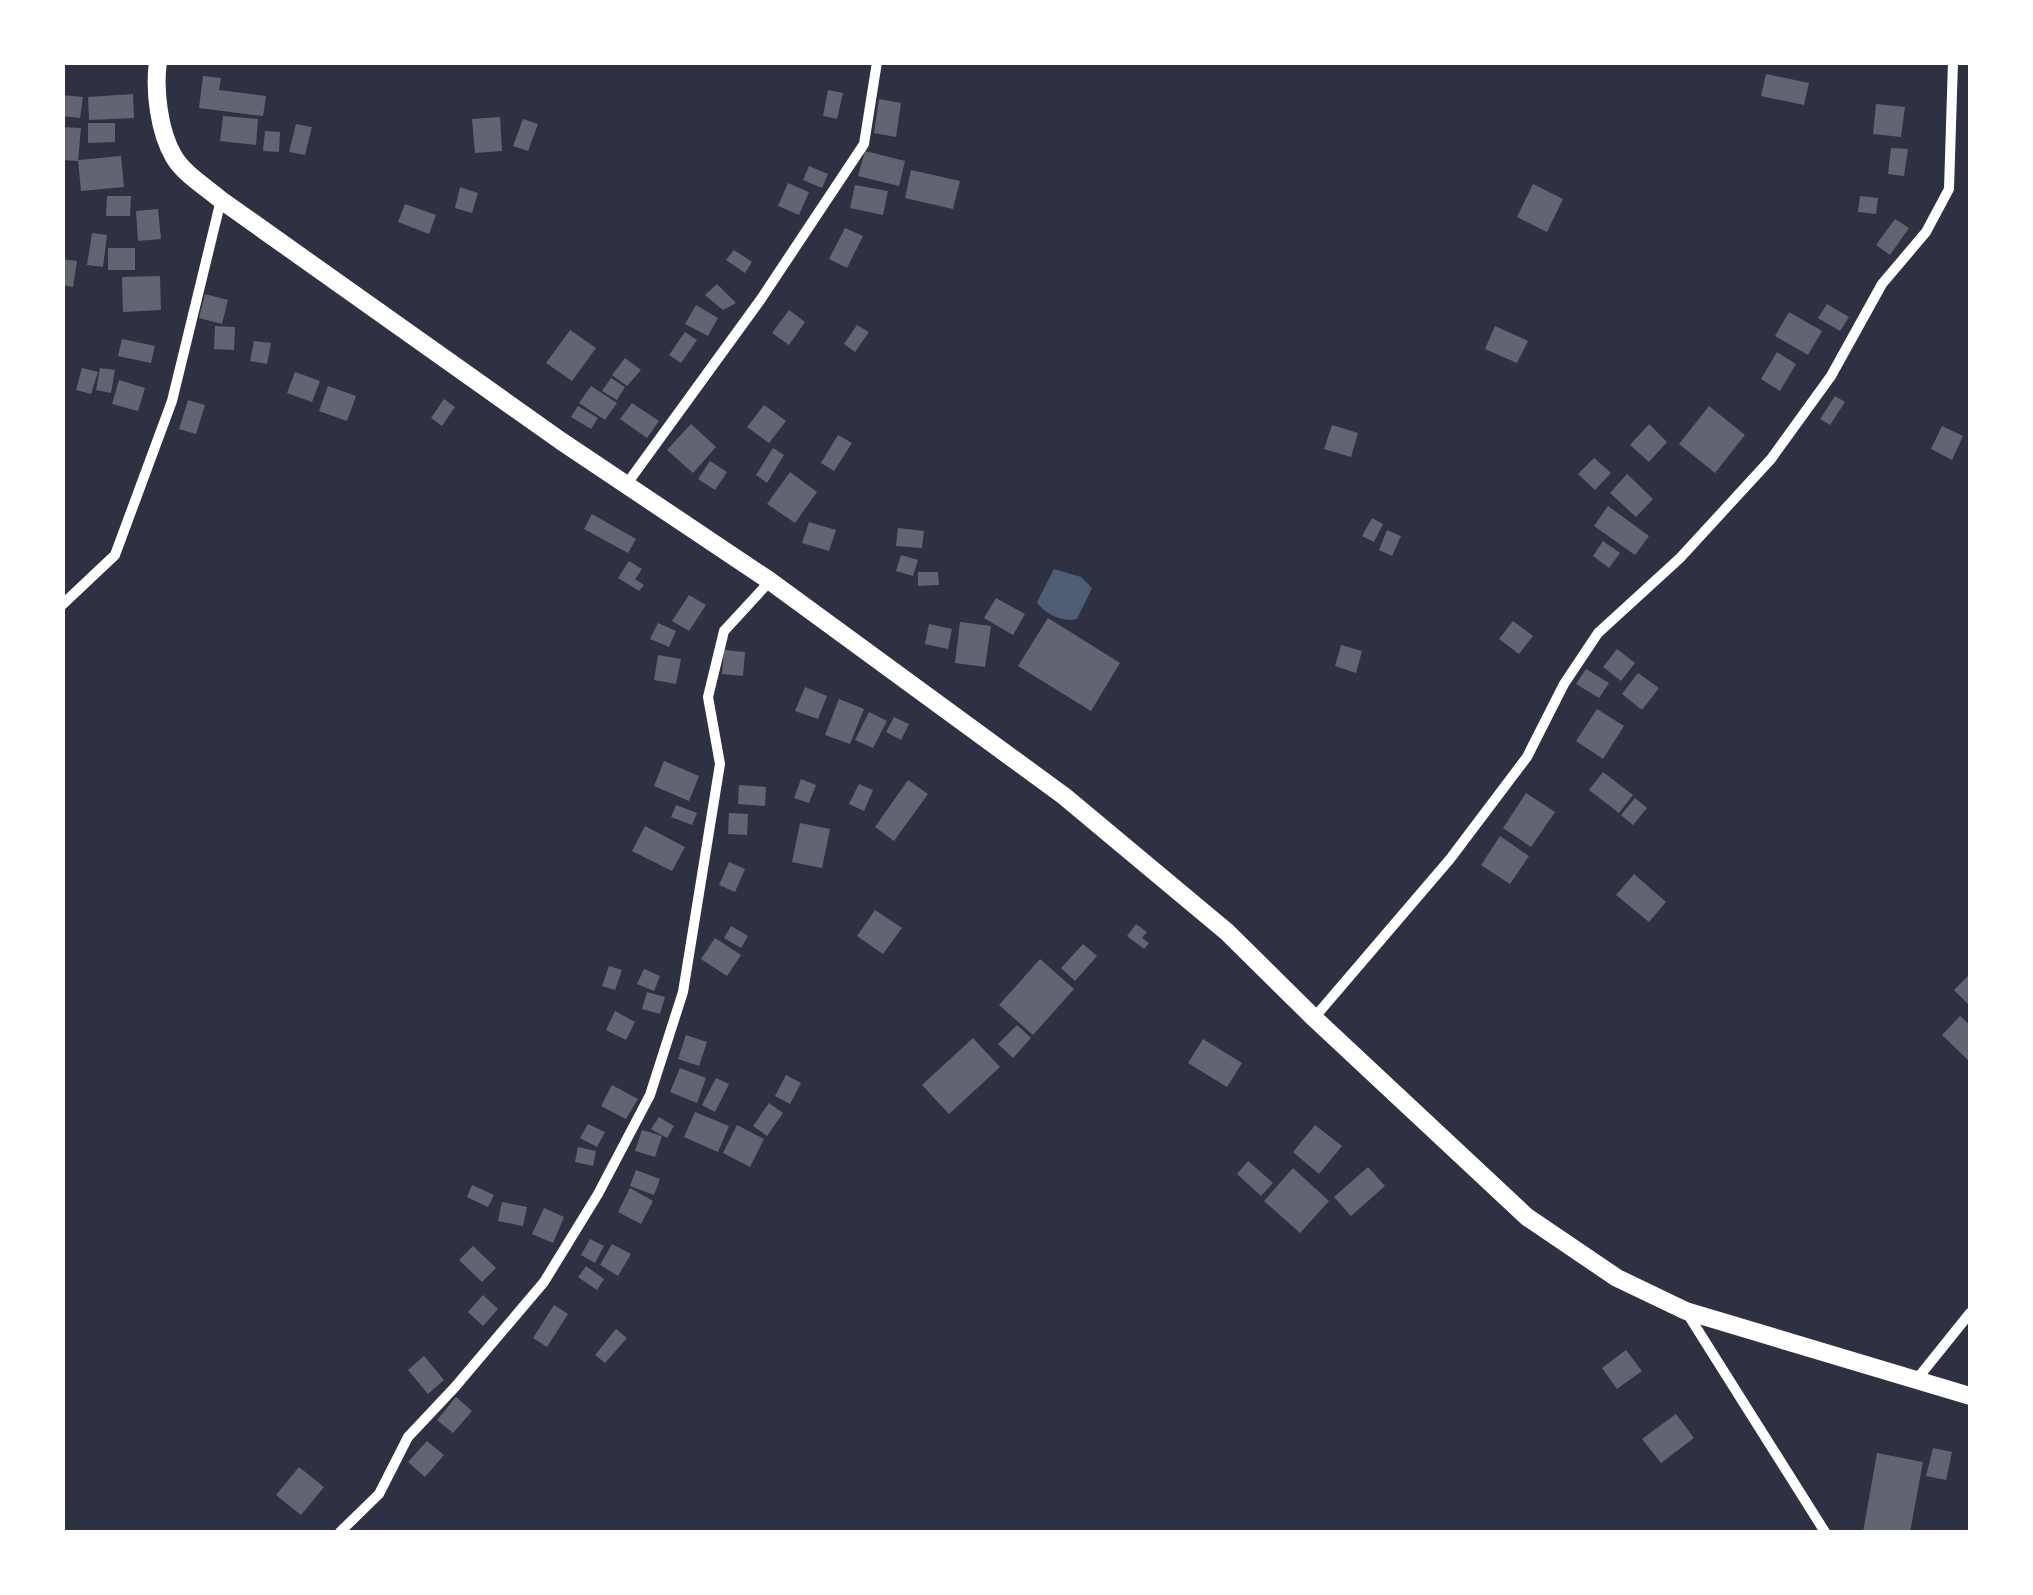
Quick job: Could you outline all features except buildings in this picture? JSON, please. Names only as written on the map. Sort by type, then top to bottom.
[{"type":"main road","points":[[158,62],[156,77],[163,127],[174,159],[221,200],[626,485],[770,580],[1064,796],[1227,932],[1527,1217],[1617,1278],[1686,1311],[1970,1396]]},
{"type":"street","points":[[626,485],[762,299],[864,144],[877,62]]},
{"type":"street","points":[[1314,1018],[1450,860],[1526,757],[1564,684],[1598,634],[1680,558],[1771,460],[1831,376],[1882,284],[1926,232],[1949,189],[1953,62]]},
{"type":"street","points":[[62,605],[114,555],[172,401],[221,200]]},
{"type":"street","points":[[340,1532],[379,1494],[408,1437],[456,1387],[544,1282],[598,1194],[650,1096],[683,992],[720,764],[708,696],[724,631],[770,580]]},
{"type":"street","points":[[1686,1311],[1824,1532]]},
{"type":"street","points":[[1917,1379],[1970,1313]]},
{"type":"water","points":[[1054,569],[1081,577],[1092,588],[1077,619],[1055,616],[1037,602]]}]
